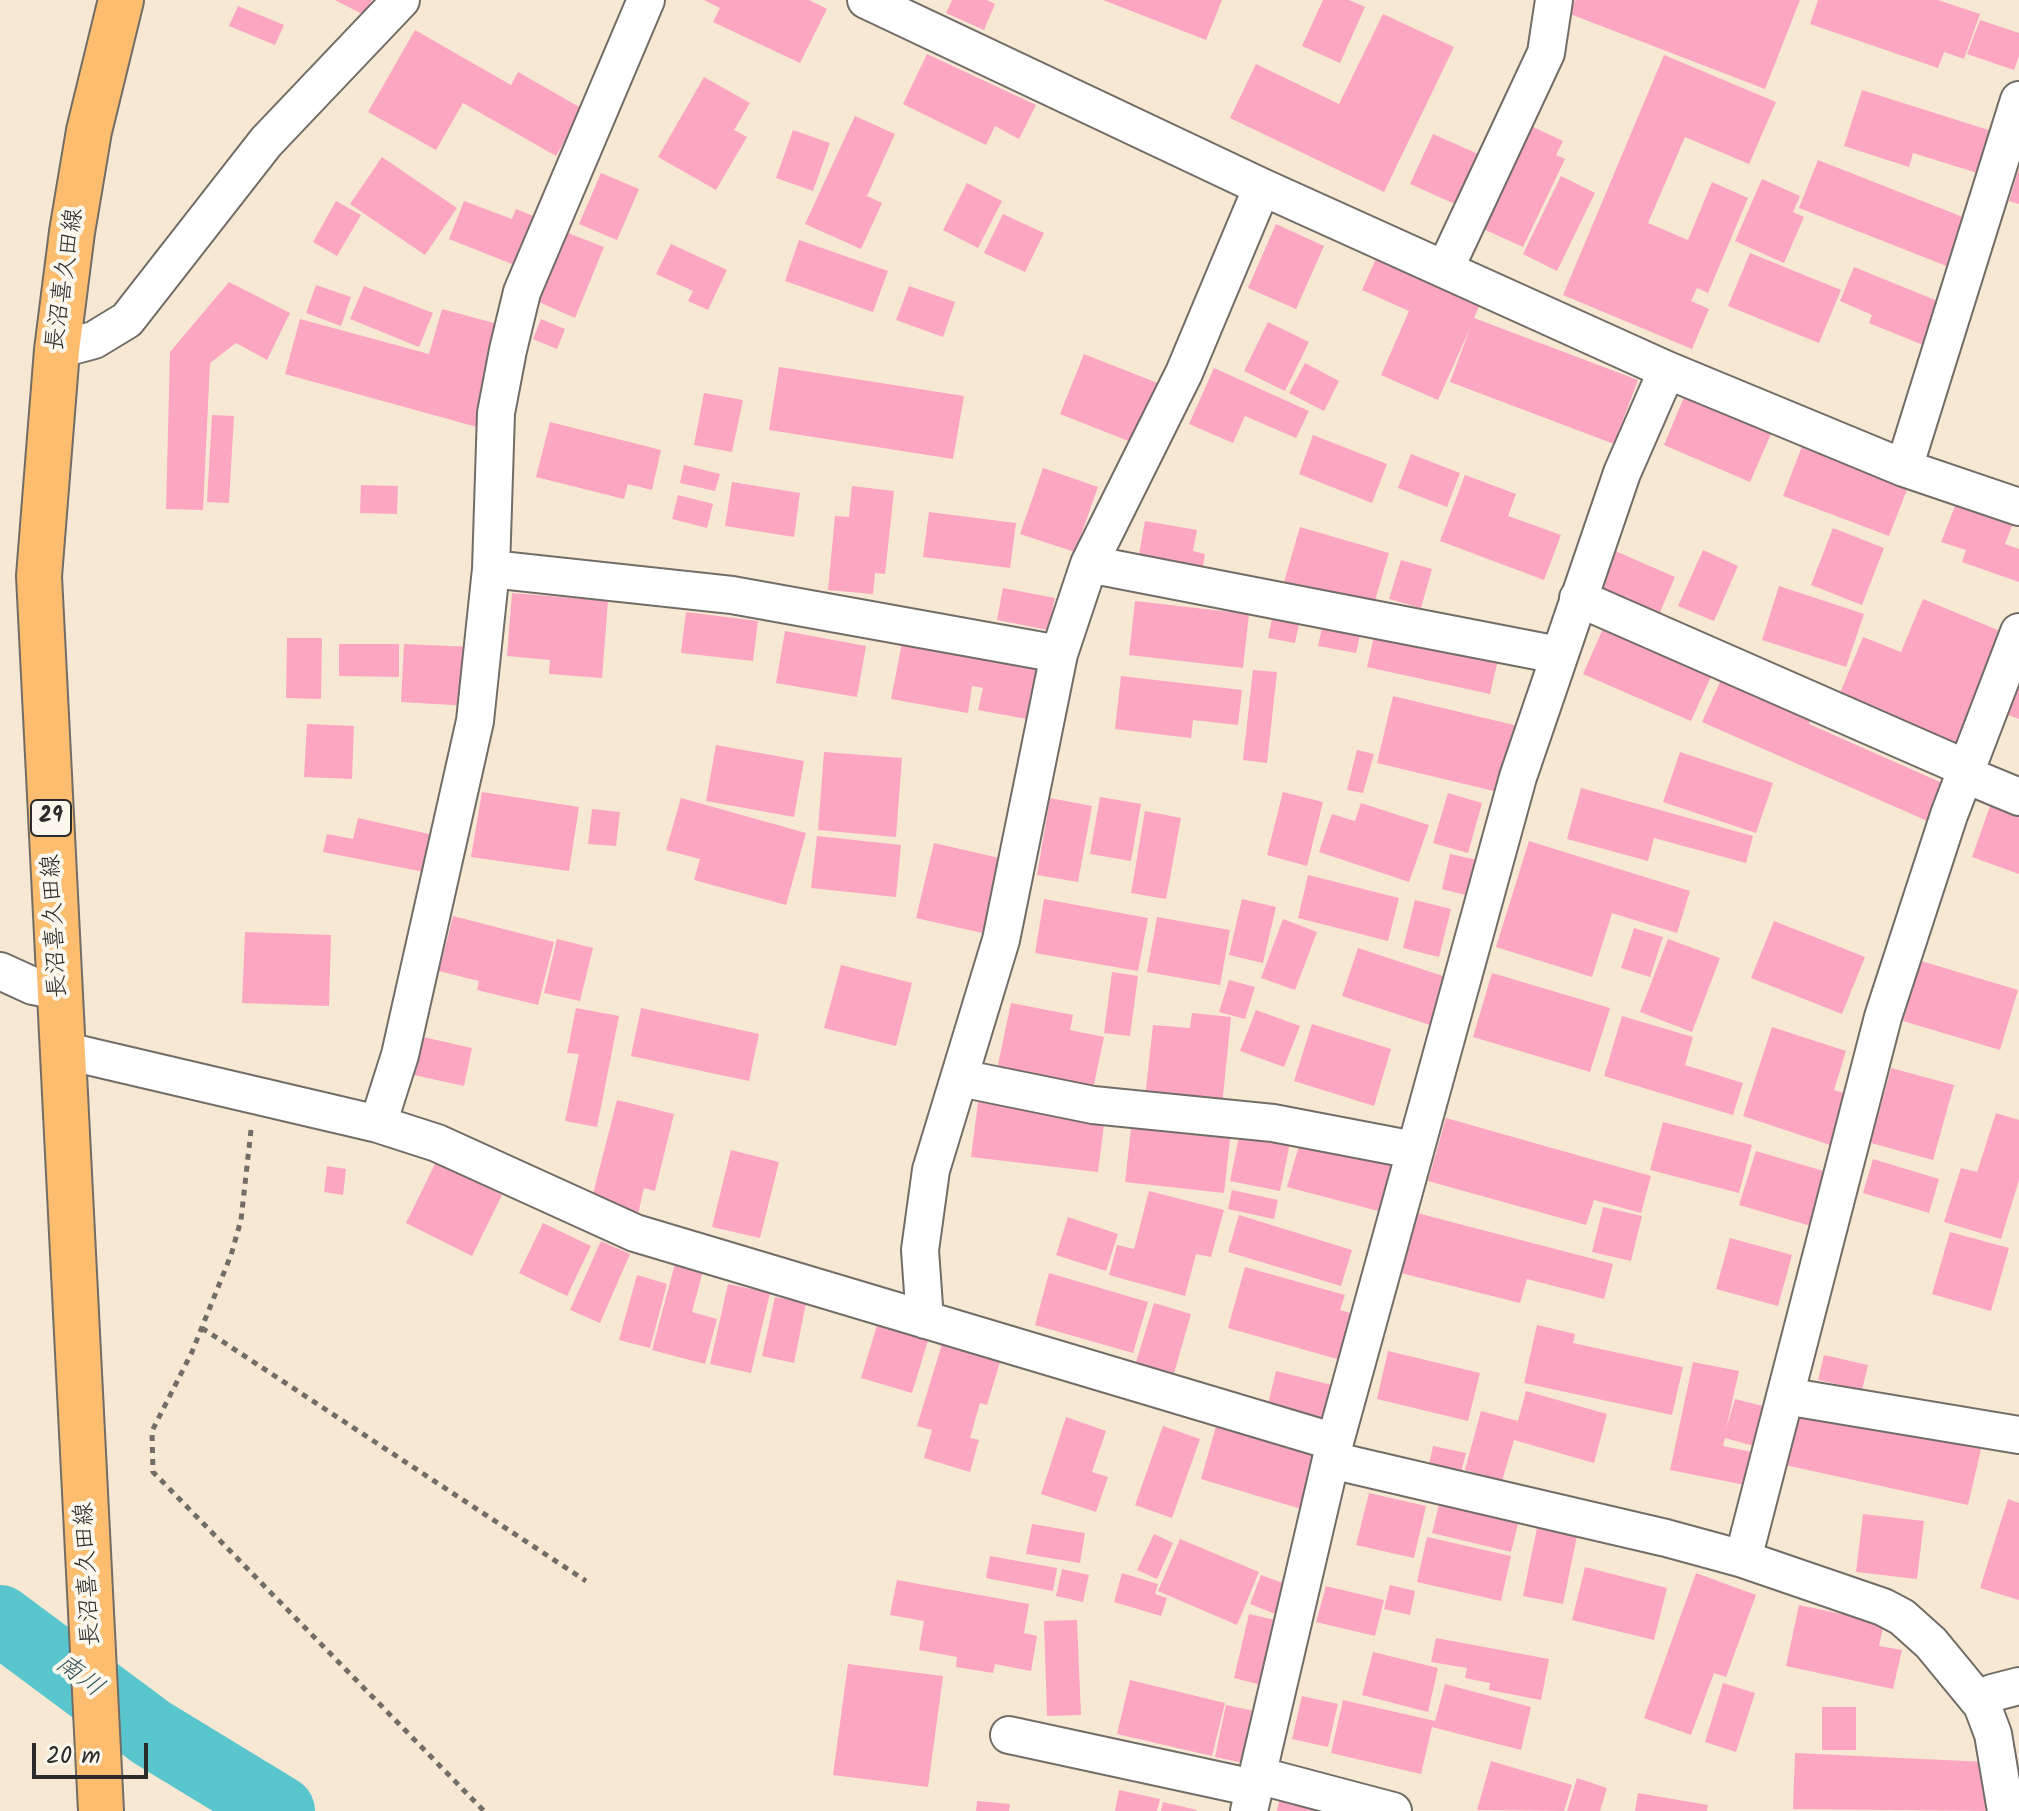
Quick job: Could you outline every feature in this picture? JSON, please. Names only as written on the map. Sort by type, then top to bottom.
[{"type":"main road","name":"長沼喜久田線","points":[[101,1811],[39,576],[57,350],[89,131],[121,0]]},
{"type":"street","points":[[57,350],[94,340],[127,320],[266,142],[401,0]]},
{"type":"street","points":[[378,1124],[400,1055],[475,721],[491,569],[496,413],[522,292],[646,0]]},
{"type":"street","points":[[866,0],[915,11],[1262,187],[1667,370],[1904,468],[2019,507]]},
{"type":"street","points":[[1445,269],[1546,53],[1554,0]]},
{"type":"street","points":[[1904,468],[2019,100]]},
{"type":"street","points":[[925,1320],[922,1237],[931,1170],[1001,940],[1059,654],[1089,564],[1184,373],[1262,187]]},
{"type":"street","points":[[1253,1791],[1333,1451],[1518,777],[1622,473],[1667,370]]},
{"type":"street","points":[[1089,564],[1558,655]]},
{"type":"street","points":[[491,569],[732,595],[1059,654]]},
{"type":"street","points":[[1578,598],[1961,766],[1971,777],[2019,797]]},
{"type":"street","points":[[1743,1559],[1883,1017],[1949,815],[2019,632]]},
{"type":"street","points":[[0,971],[33,986],[60,991]]},
{"type":"street","points":[[62,1050],[378,1124],[437,1143],[635,1233],[925,1320],[1333,1451],[1743,1559],[1883,1607],[1902,1617],[1931,1643],[1982,1705],[1993,1734],[2006,1811]]},
{"type":"street","points":[[960,1078],[1093,1105],[1273,1123],[1414,1150]]},
{"type":"street","points":[[1785,1396],[2019,1435]]},
{"type":"street","points":[[1982,1705],[1992,1693],[2019,1686]]},
{"type":"street","points":[[1009,1735],[1253,1791],[1393,1811]]},
{"type":"path","points":[[256,1094],[241,1220],[231,1255],[202,1328],[152,1431],[153,1472],[484,1811]]},
{"type":"path","points":[[202,1328],[586,1581]]},
{"type":"building","points":[[335,0],[372,0],[364,15]]},
{"type":"building","points":[[704,0],[809,0],[827,9],[800,63],[713,22],[720,8]]},
{"type":"building","points":[[952,0],[987,0],[995,4],[984,30],[946,13]]},
{"type":"building","points":[[1103,0],[1222,0],[1206,40]]},
{"type":"building","points":[[1323,0],[1349,0],[1365,7],[1340,63],[1302,46]]},
{"type":"building","points":[[1575,0],[1800,0],[1765,89],[1570,14]]},
{"type":"building","points":[[1818,0],[1938,0],[1980,14],[1964,59],[1944,52],[1938,68],[1810,24]]},
{"type":"building","points":[[238,6],[284,25],[275,45],[229,26]]},
{"type":"building","points":[[1383,14],[1454,47],[1384,192],[1230,118],[1256,64],[1339,104]]},
{"type":"building","points":[[1980,20],[2019,33],[2019,56],[2014,70],[1967,54]]},
{"type":"building","points":[[415,30],[511,85],[518,72],[583,109],[556,156],[463,103],[436,150],[368,112]]},
{"type":"building","points":[[927,54],[1036,105],[1019,139],[995,126],[986,145],[903,104]]},
{"type":"building","points":[[1664,55],[1776,102],[1749,164],[1685,137],[1648,223],[1688,240],[1712,182],[1748,198],[1708,293],[1697,288],[1691,301],[1709,309],[1692,349],[1563,295]]},
{"type":"building","points":[[704,77],[750,103],[734,130],[747,137],[716,190],[658,157]]},
{"type":"building","points":[[1862,90],[1998,133],[1984,175],[1913,153],[1909,167],[1844,146]]},
{"type":"building","points":[[855,116],[895,134],[867,196],[882,203],[861,249],[805,224]]},
{"type":"building","points":[[1529,125],[1563,141],[1556,155],[1565,159],[1523,247],[1481,228]]},
{"type":"building","points":[[793,130],[830,143],[813,191],[776,178]]},
{"type":"building","points":[[1433,134],[1487,158],[1464,208],[1410,184]]},
{"type":"building","points":[[382,157],[457,208],[425,255],[350,204]]},
{"type":"building","points":[[1818,160],[1968,219],[1949,267],[1799,208]]},
{"type":"building","points":[[2019,171],[2019,204],[2009,201]]},
{"type":"building","points":[[601,173],[639,189],[617,240],[579,224]]},
{"type":"building","points":[[1561,176],[1595,193],[1557,271],[1523,254]]},
{"type":"building","points":[[1762,179],[1800,196],[1793,212],[1804,217],[1784,263],[1735,241]]},
{"type":"building","points":[[967,183],[1002,201],[978,248],[943,230]]},
{"type":"building","points":[[336,201],[361,215],[337,256],[313,242]]},
{"type":"building","points":[[464,201],[512,219],[516,209],[546,221],[527,270],[449,239]]},
{"type":"building","points":[[1003,214],[1044,233],[1025,272],[984,253]]},
{"type":"building","points":[[1276,224],[1324,246],[1296,309],[1248,288]]},
{"type":"building","points":[[568,233],[604,247],[575,318],[539,302]]},
{"type":"building","points":[[799,240],[888,271],[873,312],[785,281]]},
{"type":"building","points":[[671,244],[727,270],[708,310],[688,301],[693,291],[656,274]]},
{"type":"building","points":[[1379,252],[1483,297],[1474,318],[1638,380],[1614,444],[1450,382],[1471,326],[1438,400],[1381,375],[1409,311],[1362,290]]},
{"type":"building","points":[[1750,253],[1841,290],[1819,343],[1728,306]]},
{"type":"building","points":[[1854,267],[1945,304],[1928,347],[1869,323],[1872,315],[1840,301]]},
{"type":"building","points":[[229,282],[290,313],[267,360],[236,343],[210,363],[203,510],[166,509],[170,352]]},
{"type":"building","points":[[316,285],[351,297],[341,326],[306,313]]},
{"type":"building","points":[[364,286],[433,313],[419,347],[350,319]]},
{"type":"building","points":[[909,286],[955,302],[943,337],[896,320]]},
{"type":"building","points":[[442,309],[505,326],[477,427],[285,374],[300,319],[429,354]]},
{"type":"building","points":[[541,319],[565,329],[557,349],[533,339]]},
{"type":"building","points":[[1268,322],[1309,342],[1285,391],[1244,371]]},
{"type":"building","points":[[1084,354],[1160,384],[1136,444],[1060,414]]},
{"type":"building","points":[[1305,363],[1339,381],[1324,411],[1289,393]]},
{"type":"building","points":[[779,367],[964,396],[953,459],[769,430]]},
{"type":"building","points":[[1214,368],[1309,411],[1296,438],[1245,416],[1233,443],[1189,424]]},
{"type":"building","points":[[704,393],[743,400],[732,452],[694,445]]},
{"type":"building","points":[[1684,397],[1771,434],[1750,482],[1664,445]]},
{"type":"building","points":[[212,415],[234,416],[229,503],[207,502]]},
{"type":"building","points":[[550,422],[661,450],[652,490],[628,484],[624,499],[536,477]]},
{"type":"building","points":[[1313,435],[1387,464],[1372,503],[1299,474]]},
{"type":"building","points":[[1804,441],[1910,482],[1889,536],[1783,496]]},
{"type":"building","points":[[1411,454],[1460,473],[1447,507],[1398,488]]},
{"type":"building","points":[[684,465],[720,474],[715,491],[680,483]]},
{"type":"building","points":[[1043,468],[1098,487],[1075,552],[1020,534]]},
{"type":"building","points":[[1465,475],[1516,494],[1508,516],[1561,535],[1544,580],[1440,541]]},
{"type":"building","points":[[732,482],[800,493],[794,537],[725,526]]},
{"type":"building","points":[[361,485],[398,486],[397,514],[360,513]]},
{"type":"building","points":[[852,486],[894,491],[885,574],[875,573],[873,594],[828,590],[835,516],[849,517]]},
{"type":"building","points":[[678,495],[713,504],[707,528],[672,519]]},
{"type":"building","points":[[1955,506],[2012,526],[2005,544],[2019,549],[2019,582],[1962,562],[1966,550],[1941,542]]},
{"type":"building","points":[[929,512],[1016,523],[1010,568],[923,557]]},
{"type":"building","points":[[1145,521],[1197,530],[1193,551],[1205,554],[1202,572],[1138,560]]},
{"type":"building","points":[[1300,527],[1389,553],[1373,607],[1284,582]]},
{"type":"building","points":[[1833,528],[1884,548],[1862,605],[1811,585]]},
{"type":"building","points":[[1613,550],[1675,577],[1658,617],[1595,590]]},
{"type":"building","points":[[1703,550],[1738,566],[1714,621],[1678,606]]},
{"type":"building","points":[[1401,560],[1432,569],[1421,608],[1389,599]]},
{"type":"building","points":[[1779,586],[1864,614],[1846,667],[1762,640]]},
{"type":"building","points":[[1003,588],[1055,598],[1048,630],[997,620]]},
{"type":"building","points":[[512,593],[608,601],[602,678],[549,674],[550,660],[507,656]]},
{"type":"building","points":[[1923,599],[2005,633],[1958,747],[1838,698],[1863,637],[1901,652]]},
{"type":"building","points":[[1135,601],[1249,614],[1243,668],[1129,655]]},
{"type":"building","points":[[686,612],[758,621],[753,661],[681,653]]},
{"type":"building","points":[[1273,614],[1300,619],[1295,643],[1268,638]]},
{"type":"building","points":[[1324,619],[1362,626],[1356,653],[1318,646]]},
{"type":"building","points":[[1605,624],[1713,672],[1691,721],[1583,674]]},
{"type":"building","points":[[1376,628],[1499,655],[1490,694],[1367,667]]},
{"type":"building","points":[[785,631],[866,646],[857,697],[776,683]]},
{"type":"building","points":[[287,638],[322,638],[321,699],[286,698]]},
{"type":"building","points":[[902,643],[1042,669],[1032,720],[978,710],[983,688],[972,686],[968,713],[891,699]]},
{"type":"building","points":[[339,644],[399,644],[399,677],[339,676]]},
{"type":"building","points":[[404,644],[472,647],[469,706],[401,702]]},
{"type":"building","points":[[1253,670],[1277,672],[1267,763],[1243,760]]},
{"type":"building","points":[[1724,673],[1814,713],[1809,724],[1949,786],[1932,823],[1702,722]]},
{"type":"building","points":[[1121,676],[1242,690],[1238,725],[1193,720],[1191,738],[1115,729]]},
{"type":"building","points":[[2019,687],[2019,719],[2008,715]]},
{"type":"building","points":[[1393,696],[1518,726],[1502,793],[1377,763]]},
{"type":"building","points":[[307,724],[354,726],[352,779],[304,777]]},
{"type":"building","points":[[716,745],[804,761],[794,817],[706,801]]},
{"type":"building","points":[[1357,750],[1374,754],[1363,793],[1347,790]]},
{"type":"building","points":[[824,752],[902,758],[896,837],[818,830]]},
{"type":"building","points":[[1680,752],[1773,783],[1756,833],[1663,802]]},
{"type":"building","points":[[1581,788],[1753,836],[1746,863],[1654,838],[1648,861],[1567,839]]},
{"type":"building","points":[[482,792],[579,807],[569,871],[471,857]]},
{"type":"building","points":[[1283,792],[1323,802],[1307,866],[1267,855]]},
{"type":"building","points":[[1448,793],[1482,803],[1468,853],[1433,843]]},
{"type":"building","points":[[1100,797],[1141,804],[1131,861],[1090,854]]},
{"type":"building","points":[[681,798],[806,833],[786,905],[694,880],[700,859],[666,850]]},
{"type":"building","points":[[1050,798],[1092,806],[1078,882],[1037,875]]},
{"type":"building","points":[[1361,803],[1429,825],[1409,882],[1319,852],[1332,814],[1355,821]]},
{"type":"building","points":[[1990,806],[2019,816],[2019,874],[1972,857]]},
{"type":"building","points":[[592,809],[620,812],[616,846],[588,844]]},
{"type":"building","points":[[1145,811],[1181,818],[1166,899],[1131,893]]},
{"type":"building","points":[[358,818],[438,836],[429,873],[323,852],[327,834],[353,839]]},
{"type":"building","points":[[817,836],[901,845],[896,897],[811,888]]},
{"type":"building","points":[[1529,841],[1690,891],[1677,933],[1612,913],[1592,977],[1496,947]]},
{"type":"building","points":[[934,843],[1008,860],[991,935],[916,918]]},
{"type":"building","points":[[1450,854],[1477,860],[1469,896],[1442,889]]},
{"type":"building","points":[[1308,875],[1399,898],[1388,941],[1298,918]]},
{"type":"building","points":[[1044,899],[1148,918],[1138,971],[1035,953]]},
{"type":"building","points":[[1242,899],[1276,907],[1263,963],[1229,955]]},
{"type":"building","points":[[1415,900],[1451,909],[1439,957],[1403,948]]},
{"type":"building","points":[[453,916],[554,942],[538,1005],[477,990],[479,981],[439,971]]},
{"type":"building","points":[[1157,917],[1230,930],[1220,985],[1147,972]]},
{"type":"building","points":[[1283,919],[1317,932],[1295,990],[1261,978]]},
{"type":"building","points":[[1774,921],[1865,957],[1842,1014],[1751,978]]},
{"type":"building","points":[[1634,928],[1663,937],[1650,977],[1621,968]]},
{"type":"building","points":[[245,932],[331,935],[329,1006],[242,1003]]},
{"type":"building","points":[[557,939],[593,948],[580,1001],[544,993]]},
{"type":"building","points":[[1668,939],[1720,958],[1692,1032],[1640,1012]]},
{"type":"building","points":[[1358,948],[1449,978],[1433,1026],[1342,996]]},
{"type":"building","points":[[1921,961],[2018,990],[2000,1050],[1903,1021]]},
{"type":"building","points":[[841,965],[912,983],[896,1046],[824,1028]]},
{"type":"building","points":[[1112,972],[1138,976],[1130,1036],[1104,1033]]},
{"type":"building","points":[[1492,973],[1610,1008],[1590,1072],[1473,1037]]},
{"type":"building","points":[[1229,980],[1255,987],[1245,1019],[1219,1012]]},
{"type":"building","points":[[1011,1003],[1073,1015],[1070,1030],[1104,1037],[1092,1094],[996,1074]]},
{"type":"building","points":[[576,1008],[619,1016],[597,1127],[565,1121],[579,1054],[567,1053]]},
{"type":"building","points":[[641,1008],[759,1034],[749,1081],[631,1056]]},
{"type":"building","points":[[1256,1010],[1300,1026],[1284,1067],[1240,1051]]},
{"type":"building","points":[[1192,1013],[1231,1017],[1222,1106],[1145,1098],[1153,1025],[1190,1028]]},
{"type":"building","points":[[1622,1016],[1693,1037],[1685,1065],[1743,1083],[1733,1115],[1604,1076]]},
{"type":"building","points":[[1312,1024],[1391,1049],[1374,1106],[1294,1081]]},
{"type":"building","points":[[1772,1027],[1846,1051],[1834,1090],[1853,1096],[1836,1147],[1743,1116]]},
{"type":"building","points":[[423,1037],[472,1048],[464,1086],[414,1075]]},
{"type":"building","points":[[1891,1068],[1954,1085],[1933,1160],[1871,1143]]},
{"type":"building","points":[[617,1100],[674,1114],[655,1191],[644,1188],[638,1214],[591,1202]]},
{"type":"building","points":[[978,1102],[1105,1117],[1098,1172],[971,1157]]},
{"type":"building","points":[[1996,1113],[2019,1120],[2019,1180],[2001,1239],[1944,1222],[1961,1168],[1977,1172]]},
{"type":"building","points":[[1446,1118],[1651,1176],[1641,1213],[1594,1200],[1586,1225],[1428,1181]]},
{"type":"building","points":[[1132,1120],[1231,1130],[1224,1193],[1125,1182]]},
{"type":"building","points":[[1663,1122],[1752,1145],[1739,1193],[1650,1170]]},
{"type":"building","points":[[1241,1127],[1291,1138],[1280,1191],[1230,1181]]},
{"type":"building","points":[[1302,1135],[1400,1161],[1386,1213],[1287,1187]]},
{"type":"building","points":[[731,1150],[779,1162],[760,1238],[712,1227]]},
{"type":"building","points":[[1756,1151],[1827,1172],[1811,1226],[1739,1205]]},
{"type":"building","points":[[1873,1159],[1939,1179],[1929,1213],[1863,1193]]},
{"type":"building","points":[[436,1162],[502,1195],[472,1256],[406,1223]]},
{"type":"building","points":[[327,1166],[346,1169],[343,1195],[324,1192]]},
{"type":"building","points":[[1232,1190],[1278,1200],[1274,1219],[1228,1209]]},
{"type":"building","points":[[1149,1191],[1224,1210],[1211,1257],[1196,1254],[1185,1296],[1109,1275],[1117,1245],[1134,1249]]},
{"type":"building","points":[[1603,1207],[1642,1216],[1631,1261],[1592,1252]]},
{"type":"building","points":[[1417,1213],[1613,1264],[1604,1299],[1527,1279],[1520,1303],[1401,1273]]},
{"type":"building","points":[[1239,1215],[1352,1250],[1341,1286],[1228,1252]]},
{"type":"building","points":[[1068,1217],[1118,1234],[1106,1271],[1056,1255]]},
{"type":"building","points":[[543,1223],[591,1246],[567,1296],[519,1273]]},
{"type":"building","points":[[1950,1232],[2009,1248],[1991,1311],[1932,1294]]},
{"type":"building","points":[[1730,1238],[1792,1255],[1778,1306],[1716,1289]]},
{"type":"building","points":[[601,1241],[630,1254],[600,1323],[570,1310]]},
{"type":"building","points":[[676,1260],[704,1267],[692,1312],[717,1319],[705,1364],[652,1350]]},
{"type":"building","points":[[1245,1267],[1345,1295],[1340,1310],[1357,1315],[1344,1361],[1228,1328]]},
{"type":"building","points":[[1049,1273],[1148,1302],[1133,1353],[1035,1325]]},
{"type":"building","points":[[637,1275],[667,1284],[650,1348],[619,1340]]},
{"type":"building","points":[[728,1284],[770,1293],[751,1373],[710,1364]]},
{"type":"building","points":[[775,1297],[806,1303],[794,1363],[762,1356]]},
{"type":"building","points":[[1154,1303],[1191,1314],[1172,1380],[1134,1369]]},
{"type":"building","points":[[878,1322],[929,1337],[912,1393],[861,1378]]},
{"type":"building","points":[[1537,1325],[1575,1334],[1573,1343],[1683,1367],[1672,1415],[1524,1383]]},
{"type":"building","points":[[942,1344],[1000,1362],[987,1405],[980,1403],[970,1438],[979,1440],[970,1472],[924,1458],[932,1430],[917,1426]]},
{"type":"building","points":[[1388,1351],[1480,1373],[1468,1421],[1377,1399]]},
{"type":"building","points":[[1824,1355],[1868,1365],[1862,1390],[1818,1380]]},
{"type":"building","points":[[1693,1362],[1739,1371],[1726,1429],[1735,1399],[1771,1408],[1761,1448],[1725,1438],[1723,1446],[1757,1453],[1750,1486],[1670,1470]]},
{"type":"building","points":[[1276,1371],[1340,1387],[1331,1423],[1267,1408]]},
{"type":"building","points":[[1526,1391],[1607,1414],[1594,1463],[1514,1440],[1502,1481],[1465,1470],[1481,1411],[1518,1421]]},
{"type":"building","points":[[1798,1408],[1981,1449],[1968,1505],[1785,1465]]},
{"type":"building","points":[[1066,1417],[1106,1431],[1092,1472],[1108,1477],[1096,1512],[1041,1494]]},
{"type":"building","points":[[1217,1423],[1325,1455],[1308,1511],[1201,1479]]},
{"type":"building","points":[[1163,1426],[1200,1439],[1172,1518],[1135,1505]]},
{"type":"building","points":[[1433,1446],[1466,1453],[1460,1476],[1428,1469]]},
{"type":"building","points":[[1369,1493],[1426,1506],[1414,1558],[1356,1545]]},
{"type":"building","points":[[2008,1499],[2019,1503],[2019,1600],[1980,1588]]},
{"type":"building","points":[[1440,1501],[1519,1520],[1511,1552],[1432,1533]]},
{"type":"building","points":[[1863,1514],[1924,1521],[1917,1579],[1856,1572]]},
{"type":"building","points":[[1538,1523],[1578,1531],[1563,1604],[1523,1596]]},
{"type":"building","points":[[1032,1524],[1085,1533],[1080,1563],[1026,1554]]},
{"type":"building","points":[[1154,1534],[1173,1543],[1157,1579],[1137,1570]]},
{"type":"building","points":[[1427,1537],[1511,1556],[1501,1601],[1417,1582]]},
{"type":"building","points":[[1180,1539],[1259,1572],[1237,1625],[1158,1591]]},
{"type":"building","points":[[990,1556],[1057,1568],[1053,1591],[986,1578]]},
{"type":"building","points":[[1585,1567],[1667,1588],[1654,1640],[1572,1620]]},
{"type":"building","points":[[1062,1569],[1089,1575],[1083,1602],[1056,1596]]},
{"type":"building","points":[[1122,1573],[1158,1584],[1155,1594],[1167,1598],[1161,1616],[1114,1602]]},
{"type":"building","points":[[1696,1573],[1756,1595],[1726,1677],[1714,1673],[1691,1735],[1644,1718]]},
{"type":"building","points":[[1261,1575],[1294,1587],[1283,1617],[1250,1604]]},
{"type":"building","points":[[897,1580],[1029,1604],[1024,1633],[1037,1636],[1031,1671],[995,1664],[993,1673],[956,1667],[957,1657],[919,1650],[924,1621],[890,1615]]},
{"type":"building","points":[[1390,1585],[1415,1591],[1410,1615],[1384,1609]]},
{"type":"building","points":[[1326,1586],[1384,1600],[1375,1636],[1316,1622]]},
{"type":"building","points":[[1799,1605],[1884,1623],[1879,1646],[1902,1650],[1893,1689],[1786,1666]]},
{"type":"building","points":[[1249,1614],[1280,1621],[1265,1686],[1234,1678]]},
{"type":"building","points":[[1077,1620],[1081,1715],[1047,1716],[1044,1621]]},
{"type":"building","points":[[1436,1638],[1549,1659],[1541,1700],[1489,1690],[1490,1683],[1465,1678],[1467,1668],[1431,1662]]},
{"type":"building","points":[[1373,1652],[1438,1668],[1428,1712],[1362,1695]]},
{"type":"building","points":[[848,1664],[943,1676],[928,1787],[833,1775]]},
{"type":"building","points":[[1130,1680],[1225,1703],[1212,1756],[1117,1734]]},
{"type":"building","points":[[1723,1683],[1755,1693],[1736,1752],[1705,1742]]},
{"type":"building","points":[[1445,1684],[1531,1707],[1521,1750],[1432,1727],[1421,1774],[1331,1753],[1343,1700],[1435,1721]]},
{"type":"building","points":[[1302,1696],[1338,1704],[1328,1747],[1292,1739]]},
{"type":"building","points":[[1226,1705],[1259,1712],[1248,1764],[1215,1757]]},
{"type":"building","points":[[1822,1707],[1856,1707],[1856,1750],[1822,1750]]},
{"type":"building","points":[[1795,1753],[1987,1762],[1985,1811],[1793,1809]]},
{"type":"building","points":[[1491,1761],[1572,1785],[1564,1811],[1477,1810]]},
{"type":"building","points":[[1577,1778],[1607,1788],[1600,1811],[1567,1811]]},
{"type":"building","points":[[1119,1790],[1160,1799],[1157,1811],[1115,1811]]},
{"type":"building","points":[[1638,1793],[1708,1805],[1707,1811],[1635,1811]]},
{"type":"building","points":[[1280,1796],[1335,1811],[1277,1811]]},
{"type":"building","points":[[977,1801],[1010,1804],[1009,1811],[976,1811]]},
{"type":"building","points":[[1163,1802],[1197,1810],[1161,1811]]},
{"type":"waterway","name":"南川","points":[[0,1620],[152,1733],[280,1811]]}]
